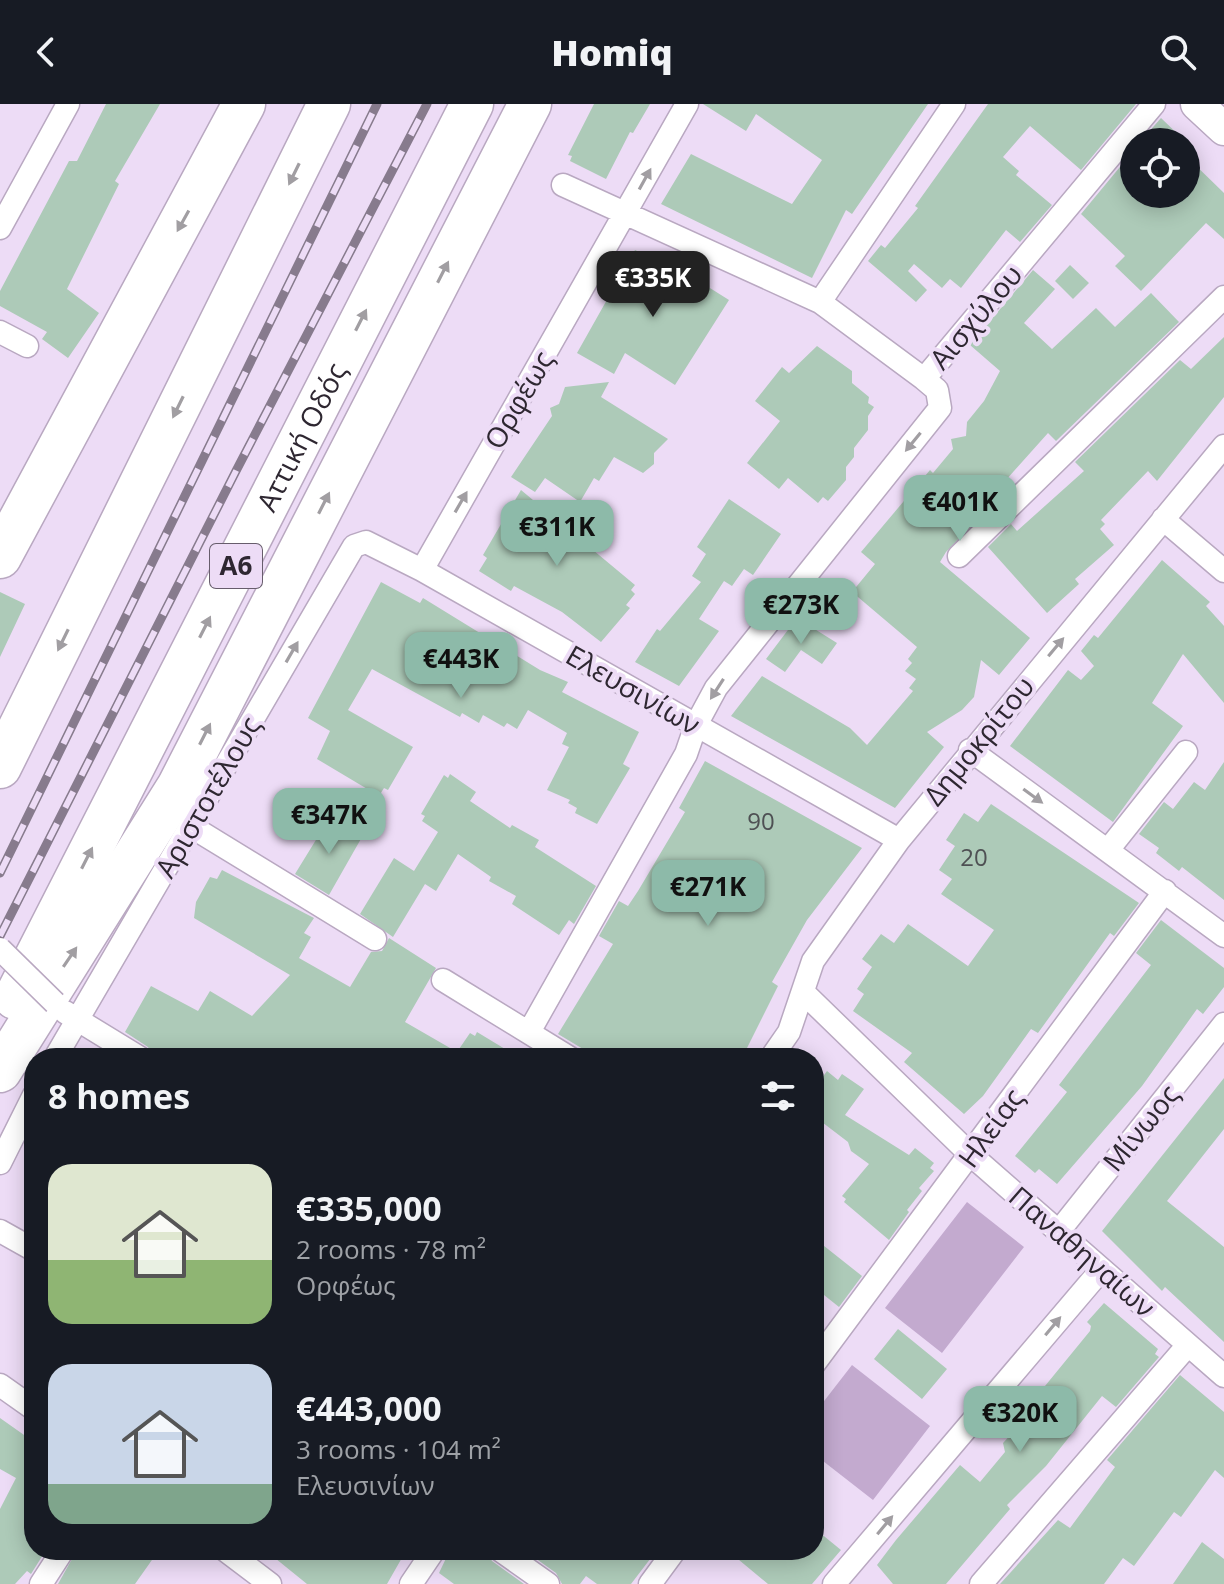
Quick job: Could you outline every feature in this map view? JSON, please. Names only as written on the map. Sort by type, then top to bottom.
[{"type":"highway","points":[[0,557],[244,104]]},
{"type":"highway","points":[[0,767],[329,104]]},
{"type":"highway","name":"Αττική Οδός","points":[[0,1027],[472,104]]},
{"type":"highway","points":[[0,1071],[178,787],[530,104]]},
{"type":"main road","points":[[1197,104],[1224,129]]},
{"type":"street","points":[[0,228],[8,194],[68,104]]},
{"type":"street","name":"Ορφέως","points":[[422,570],[687,104]]},
{"type":"street","points":[[820,302],[954,104]]},
{"type":"street","name":"Αισχύλου","points":[[529,1032],[686,754],[696,725],[716,688],[940,408],[937,390],[924,379],[1154,104]]},
{"type":"street","points":[[563,185],[625,216],[820,302],[924,379]]},
{"type":"street","points":[[959,556],[1224,297]]},
{"type":"street","points":[[0,332],[27,346]]},
{"type":"street","name":"Δημοκρίτου","points":[[778,1048],[789,1032],[813,961],[899,840],[970,750],[1224,446]]},
{"type":"street","points":[[1163,519],[1224,571]]},
{"type":"street","name":"Ελευσινίων","points":[[366,542],[422,570],[899,840]]},
{"type":"street","name":"Αριστοτέλους","points":[[60,1048],[354,546],[366,542]]},
{"type":"street","points":[[970,750],[1224,936]]},
{"type":"street","points":[[1108,850],[1186,752]]},
{"type":"street","points":[[192,827],[375,939]]},
{"type":"street","name":"Ηλείας","points":[[824,1351],[1165,891]]},
{"type":"street","points":[[0,949],[75,1021],[122,1048]]},
{"type":"street","points":[[443,980],[554,1048]]},
{"type":"street","name":"Παναθηναίων","points":[[804,993],[971,1155],[1224,1376]]},
{"type":"street","name":"Μίνωος","points":[[1059,1231],[1224,1024]]},
{"type":"street","points":[[0,1163],[24,1115]]},
{"type":"street","points":[[0,1231],[24,1244]]},
{"type":"street","points":[[834,1584],[1101,1270]]},
{"type":"street","points":[[981,1584],[1188,1345]]},
{"type":"street","points":[[0,1385],[24,1402]]},
{"type":"street","points":[[41,1584],[57,1560]]},
{"type":"street","points":[[238,1560],[270,1584]]},
{"type":"street","points":[[411,1584],[427,1560]]},
{"type":"street","points":[[514,1560],[548,1584]]},
{"type":"street","points":[[650,1584],[668,1560]]},
{"type":"shaded area","points":[[967,1202],[1024,1247],[942,1353],[885,1308]]},
{"type":"shaded area","points":[[852,1365],[930,1426],[873,1500],[824,1462],[824,1401]]},
{"type":"building","points":[[106,104],[160,104],[115,181],[119,184],[67,289],[99,313],[68,358],[42,339],[47,332],[0,306],[0,291],[69,161],[77,161]]},
{"type":"building","points":[[594,104],[650,104],[633,133],[630,132],[606,179],[570,161],[572,156],[568,155]]},
{"type":"building","points":[[703,104],[928,104],[852,214],[846,210],[812,278],[661,204],[691,154],[792,204],[822,160],[756,114],[746,131]]},
{"type":"building","points":[[988,104],[1136,104],[1081,170],[1030,126],[1003,157],[1019,171],[1016,175],[1052,205],[1020,242],[1006,230],[961,288],[950,279],[942,288],[914,264],[908,271],[927,290],[916,302],[868,261],[881,245],[885,248],[918,208],[915,206]]},
{"type":"building","points":[[1161,118],[1171,128],[1152,128]]},
{"type":"building","points":[[1120,167],[1120,208],[1200,208],[1200,170],[1224,193],[1224,239],[1206,223],[1141,291],[1115,266],[1125,256],[1081,214]]},
{"type":"building","points":[[635,250],[694,278],[729,300],[675,385],[625,353],[614,374],[577,353]]},
{"type":"building","points":[[1070,265],[1089,283],[1073,299],[1055,281]]},
{"type":"building","points":[[1033,270],[1055,289],[1024,323],[1052,349],[1096,308],[1115,327],[1151,293],[1179,322],[1056,441],[1048,433],[989,499],[993,503],[940,562],[1030,638],[999,675],[981,660],[974,697],[962,710],[927,732],[944,747],[895,808],[731,716],[762,676],[850,728],[867,745],[913,691],[909,688],[916,679],[905,671],[912,663],[908,659],[917,647],[852,592],[875,564],[861,552],[930,470],[933,473],[953,449],[951,439],[966,436],[967,422],[984,401],[1000,371],[970,345]]},
{"type":"building","points":[[1224,337],[1224,397],[1157,481],[1148,471],[1101,520],[1105,524],[1100,529],[1114,545],[1075,579],[1079,584],[1047,613],[988,547],[1011,524],[1017,531],[1084,471],[1075,462],[1180,360],[1191,369]]},
{"type":"building","points":[[817,346],[852,371],[852,383],[869,397],[868,403],[874,407],[868,416],[868,430],[854,448],[854,457],[846,467],[846,480],[828,501],[823,497],[818,503],[788,478],[779,489],[747,463],[780,421],[755,401],[782,367],[789,373]]},
{"type":"building","points":[[609,382],[601,397],[668,439],[654,453],[654,464],[643,473],[614,457],[599,481],[594,478],[580,502],[545,478],[535,492],[511,477],[552,416],[550,408],[559,404],[565,387]]},
{"type":"building","points":[[521,490],[635,585],[631,590],[635,594],[626,605],[630,608],[601,642],[562,612],[514,586],[511,591],[479,571],[487,558],[483,555]]},
{"type":"building","points":[[729,499],[781,534],[753,575],[744,569],[732,586],[724,581],[699,619],[719,631],[679,686],[635,662],[657,629],[660,631],[701,582],[692,576],[706,554],[697,547]]},
{"type":"building","points":[[1162,560],[1210,602],[1206,606],[1224,626],[1224,703],[1183,654],[1152,703],[1183,726],[1113,822],[1010,746],[1068,670],[1081,680],[1094,666],[1081,651],[1094,635],[1098,638]]},
{"type":"building","points":[[381,582],[420,603],[423,598],[540,670],[568,682],[562,692],[639,732],[623,764],[630,768],[597,824],[575,813],[577,808],[568,803],[570,800],[547,790],[569,747],[562,744],[567,733],[528,710],[517,729],[507,723],[504,727],[483,715],[479,723],[462,713],[460,717],[372,669],[348,710],[413,747],[388,790],[384,788],[379,796],[317,759],[330,731],[308,718]]},
{"type":"building","points":[[0,592],[25,604],[0,657]]},
{"type":"building","points":[[797,618],[837,643],[822,664],[801,650],[785,672],[766,659]]},
{"type":"building","points":[[705,761],[862,848],[807,920],[772,982],[778,986],[747,1048],[581,1048],[558,1034],[613,944],[599,936],[619,901],[628,906],[638,891],[685,812],[679,808]]},
{"type":"building","points":[[1224,762],[1224,900],[1182,867],[1179,871],[1156,853],[1159,848],[1139,834],[1164,802],[1173,809],[1194,782],[1205,790]]},
{"type":"building","points":[[450,774],[476,792],[470,801],[510,828],[512,825],[539,840],[535,847],[596,886],[574,924],[569,920],[559,935],[512,904],[516,896],[489,881],[491,877],[458,854],[436,891],[425,884],[393,937],[360,914],[394,858],[414,871],[438,832],[422,821],[425,816],[421,814],[444,775],[448,778]]},
{"type":"building","points":[[991,804],[1139,903],[1114,936],[1110,933],[1038,1033],[1031,1029],[983,1096],[964,1114],[904,1062],[912,1053],[853,1011],[864,994],[857,989],[872,967],[862,959],[881,934],[894,943],[908,924],[968,966],[994,930],[941,894],[952,879],[939,870],[955,846],[946,840],[964,813],[978,822]]},
{"type":"building","points":[[330,817],[362,837],[329,895],[295,874]]},
{"type":"building","points":[[222,870],[314,918],[304,933],[311,937],[299,958],[350,987],[371,952],[382,951],[389,938],[436,968],[405,1022],[450,1048],[149,1048],[125,1032],[151,986],[198,1011],[210,991],[252,1016],[290,975],[194,918],[196,902],[210,877],[217,879]]},
{"type":"building","points":[[1161,920],[1224,968],[1224,987],[1203,1014],[1197,1009],[1142,1086],[1057,1184],[1039,1169],[1035,1173],[1015,1156],[1067,1092],[1059,1085],[1151,965],[1136,953]]},
{"type":"building","points":[[477,1032],[503,1048],[460,1048],[470,1033],[475,1036]]},
{"type":"building","points":[[827,1071],[838,1080],[842,1074],[864,1089],[845,1115],[909,1155],[915,1148],[934,1163],[930,1168],[934,1171],[919,1188],[922,1191],[889,1240],[844,1202],[846,1199],[842,1196],[869,1164],[824,1124],[824,1075]]},
{"type":"building","points":[[1224,1078],[1224,1129],[1167,1201],[1224,1247],[1224,1342],[1165,1287],[1162,1291],[1102,1231]]},
{"type":"building","points":[[824,1246],[862,1276],[839,1307],[824,1295]]},
{"type":"building","points":[[1104,1303],[1158,1349],[1155,1354],[1159,1357],[1116,1407],[1102,1396],[1046,1466],[1007,1505],[1010,1509],[946,1584],[893,1584],[877,1565],[960,1465],[980,1482],[1005,1452],[1003,1443],[1039,1404],[1036,1397],[1090,1331],[1091,1326],[1087,1322]]},
{"type":"building","points":[[898,1329],[947,1369],[922,1399],[874,1359]]},
{"type":"building","points":[[1180,1375],[1224,1412],[1224,1478],[1215,1470],[1181,1517],[1174,1512],[1134,1566],[1123,1558],[1104,1584],[1000,1584],[1058,1520],[1070,1528],[1115,1467],[1107,1460]]},
{"type":"building","points":[[0,1418],[24,1435],[24,1560],[40,1560],[31,1574],[27,1571],[15,1584],[0,1584],[0,1509],[16,1478],[0,1469]]},
{"type":"building","points":[[824,1536],[841,1550],[812,1584],[768,1584],[739,1560],[824,1560]]},
{"type":"building","points":[[1202,1542],[1224,1559],[1224,1584],[1173,1584]]},
{"type":"building","points":[[71,1560],[152,1560],[135,1584],[58,1584]]},
{"type":"building","points":[[277,1560],[401,1560],[387,1584],[307,1584]]},
{"type":"building","points":[[445,1560],[491,1560],[524,1584],[454,1584],[439,1573]]},
{"type":"building","points":[[538,1560],[649,1560],[631,1584],[597,1584],[586,1576],[580,1584],[562,1584],[556,1573]]},
{"type":"railway","points":[[0,873],[377,104]]},
{"type":"railway","points":[[0,936],[427,104]]}]
